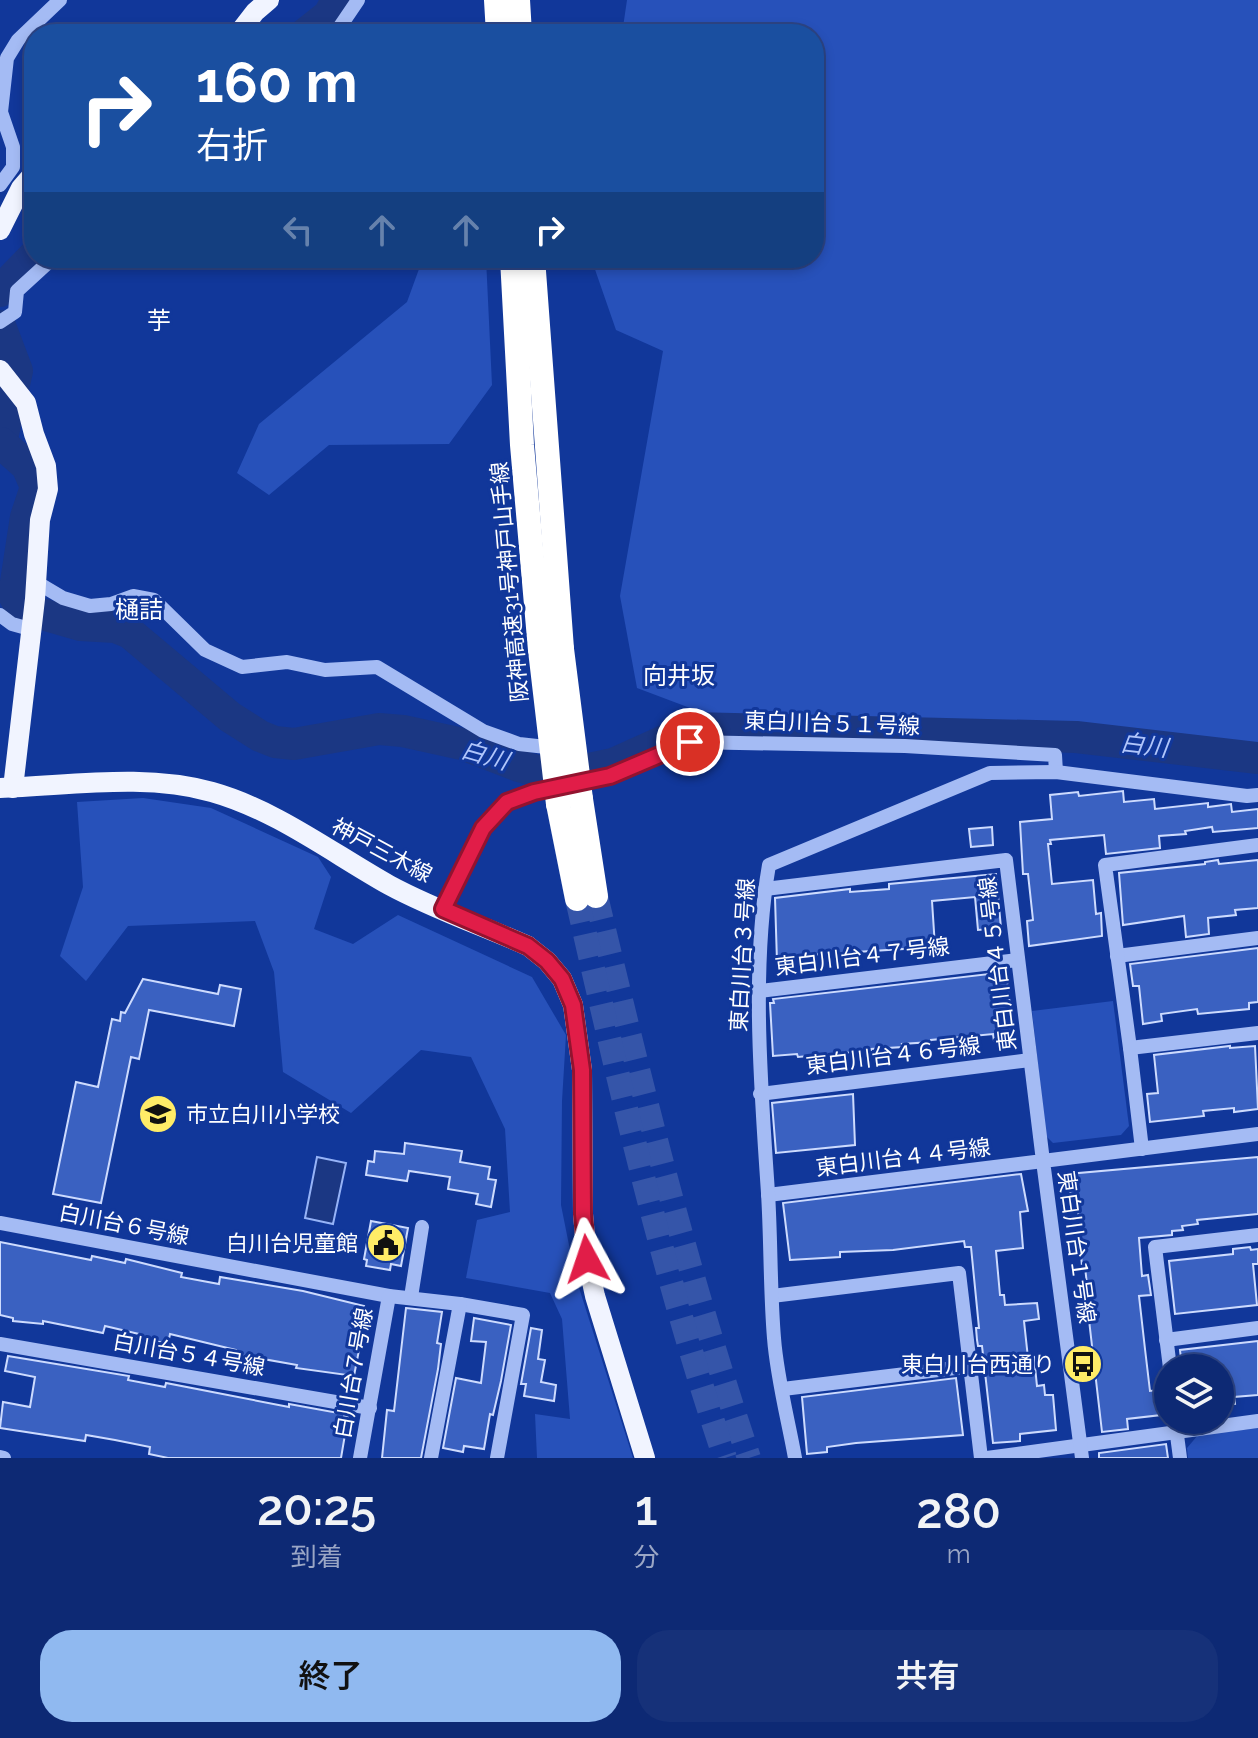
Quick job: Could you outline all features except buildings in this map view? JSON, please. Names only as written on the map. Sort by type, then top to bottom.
[{"type":"highway","points":[[496,0],[497,24]]},
{"type":"highway","points":[[518,0],[519,24]]},
{"type":"highway","name":"阪神高速31号神戸山手線","points":[[513,268],[522,445],[574,794],[586,897]]},
{"type":"highway","name":"阪神高速31号神戸山手線","points":[[533,268],[551,650]]},
{"type":"main road","points":[[246,24],[269,0]]},
{"type":"main road","points":[[0,230],[24,185]]},
{"type":"main road","points":[[1,372],[26,403],[46,466],[48,489],[40,520],[36,590],[6,788]]},
{"type":"main road","name":"神戸三木線","points":[[6,788],[128,782],[182,786],[210,792],[270,816],[393,887],[528,946],[547,961],[562,979],[573,1005],[582,1070],[583,1214],[587,1259],[595,1296],[645,1458]]},
{"type":"street","points":[[35,24],[60,0]]},
{"type":"street","points":[[342,24],[358,0]]},
{"type":"street","points":[[0,185],[13,167],[13,147],[1,112],[7,58],[24,34]]},
{"type":"street","points":[[0,322],[15,312],[17,291],[42,268]]},
{"type":"street","points":[[36,590],[90,606],[111,604],[133,596],[154,600],[205,650],[242,667],[287,662],[325,670],[377,667],[483,731],[519,744],[581,752],[574,794],[534,792],[507,802],[483,828],[443,909]]},
{"type":"street","points":[[0,615],[12,624],[30,629]]},
{"type":"street","name":"東白川台５１号線","points":[[574,794],[690,742],[905,746],[1055,755],[1056,772]]},
{"type":"street","name":"東白川台３号線","points":[[795,1458],[774,1342],[760,1094],[760,991],[769,865],[990,773],[1056,772],[1258,795]]},
{"type":"street","points":[[1142,1149],[1105,865],[1258,845]]},
{"type":"street","name":"東白川台４５号線","points":[[765,889],[1006,860],[1043,1161]]},
{"type":"street","points":[[1117,956],[1258,938]]},
{"type":"street","name":"東白川台４７号線","points":[[760,991],[1018,960]]},
{"type":"street","points":[[1130,1048],[1258,1033]]},
{"type":"street","name":"東白川台４６号線","points":[[760,1094],[1030,1060]]},
{"type":"street","name":"東白川台１号線","points":[[1082,1452],[1043,1161],[1258,1134]]},
{"type":"street","name":"東白川台４４号線","points":[[768,1195],[1043,1161]]},
{"type":"street","name":"白川台６号線","points":[[0,1223],[389,1296],[523,1315],[497,1458]]},
{"type":"street","points":[[411,1297],[422,1227]]},
{"type":"street","points":[[1168,1354],[1155,1247],[1258,1235]]},
{"type":"street","points":[[772,1296],[959,1273],[984,1458],[1082,1452],[1154,1432]]},
{"type":"street","name":"白川台７号線","points":[[360,1458],[389,1296]]},
{"type":"street","points":[[431,1458],[460,1304]]},
{"type":"street","points":[[1166,1340],[1258,1328]]},
{"type":"street","name":"白川台５４号線","points":[[0,1344],[370,1408]]},
{"type":"street","points":[[783,1389],[971,1366]]},
{"type":"street","points":[[1234,1422],[1258,1421]]},
{"type":"street","points":[[1177,1434],[1180,1458]]},
{"type":"shaded area","points":[[627,0],[1258,0],[1258,751],[1243,752],[1137,736],[1085,724],[722,720],[637,688],[620,596],[663,351],[616,330],[594,268],[824,268],[824,24],[623,24]]},
{"type":"shaded area","points":[[419,268],[486,268],[492,385],[449,444],[329,445],[269,495],[237,473],[259,424],[407,302]]},
{"type":"shaded area","points":[[143,798],[211,808],[318,857],[331,877],[314,929],[353,944],[398,915],[532,977],[566,1035],[561,1205],[575,1275],[633,1458],[537,1458],[535,1414],[570,1419],[562,1319],[550,1293],[466,1278],[477,1220],[510,1212],[505,1129],[471,1057],[421,1050],[351,1113],[283,1072],[274,972],[255,921],[128,926],[86,981],[60,956],[83,887],[77,802]]},
{"type":"shaded area","points":[[1113,1001],[1129,1126],[1121,1135],[1053,1143],[1046,1136],[1032,1011]]},
{"type":"shaded area","points":[[317,1157],[346,1163],[333,1224],[305,1218]]},
{"type":"shaded area","points":[[1258,1428],[1258,1458],[1188,1458],[1187,1448],[1198,1435],[1234,1434],[1234,1431]]},
{"type":"waterway","points":[[318,24],[329,15],[337,0]]},
{"type":"waterway","points":[[0,291],[24,266]]},
{"type":"waterway","points":[[0,326],[17,371],[1,443]]},
{"type":"waterway","name":"白川","points":[[1,443],[27,466],[36,487],[26,517],[14,595],[21,608],[80,625],[115,627],[130,633],[230,717],[275,742],[294,744],[379,729],[403,731],[462,744],[519,766],[556,776],[613,764],[693,728],[1076,737],[1258,758]]},
{"type":"tunnel","points":[[596,896],[685,1249],[749,1458]]},
{"type":"tunnel","points":[[577,899],[662,1250],[725,1458]]},
{"type":"place","name":"市立白川小学校","points":[[158,1114]]},
{"type":"place","name":"白川台児童館","points":[[386,1243]]},
{"type":"place","name":"東白川台西通り","points":[[1083,1364]]},
{"type":"district","name":"芋","points":[[159,320]]},
{"type":"district","name":"樋詰","points":[[139,609]]},
{"type":"district","name":"向井坂","points":[[679,675]]},
{"type":"route","points":[[587,1259],[583,1214],[582,1070],[573,1005],[562,979],[547,961],[528,946],[443,909],[483,828],[507,802],[534,792],[610,776],[690,742]]}]
